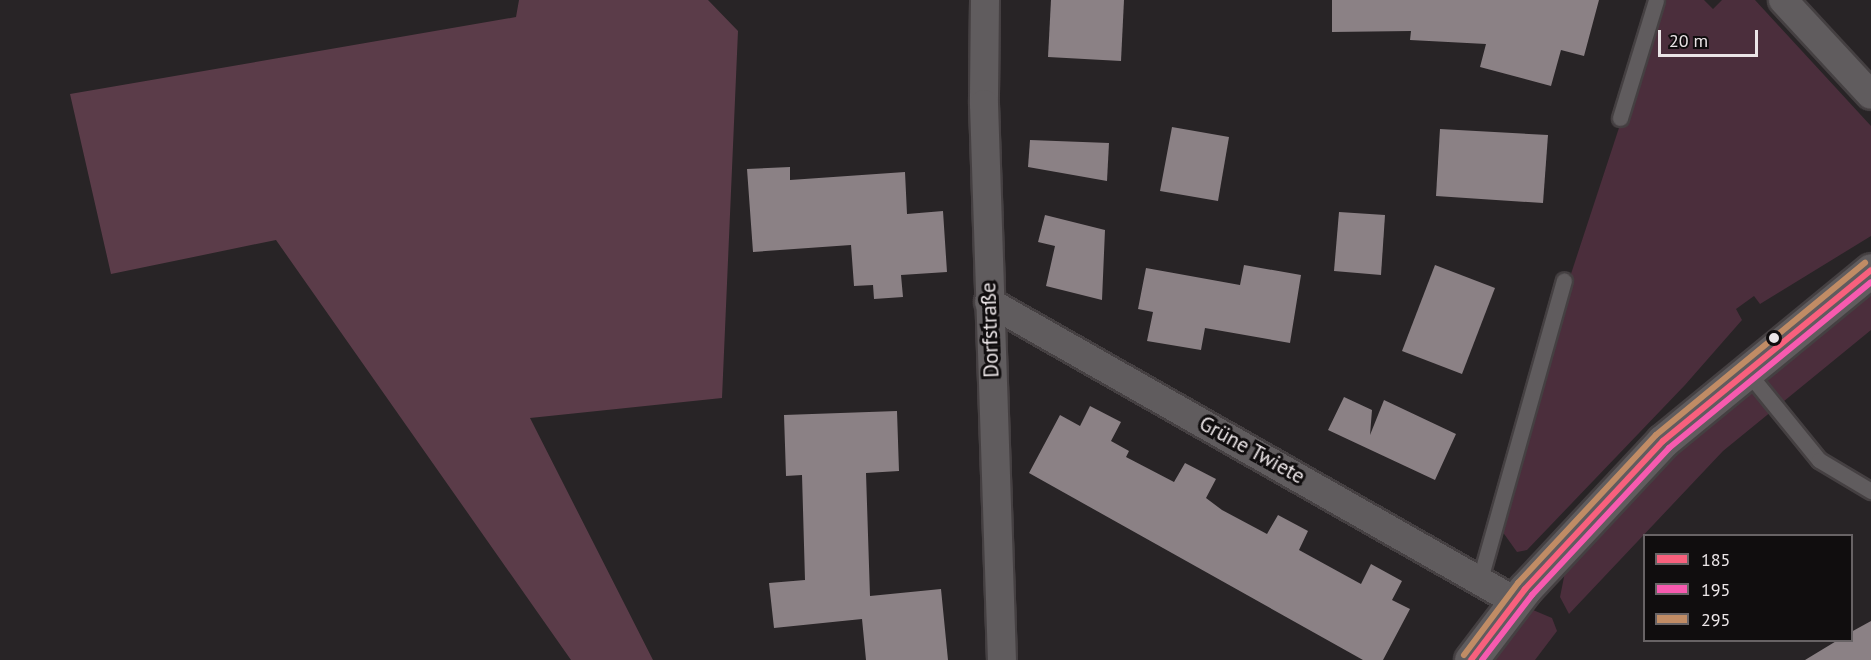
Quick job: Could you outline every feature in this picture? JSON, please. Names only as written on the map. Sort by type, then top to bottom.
[{"type":"main road","points":[[1471,660],[1515,601],[1663,441],[1745,369],[1871,270]]},
{"type":"street","name":"Dorfstraße","points":[[986,0],[988,302],[1002,660]]},
{"type":"street","points":[[1783,0],[1871,95]]},
{"type":"street","name":"Grüne Twiete","points":[[988,302],[1480,579],[1515,601]]},
{"type":"lane","points":[[1620,118],[1656,0]]},
{"type":"lane","points":[[1480,579],[1564,281]]},
{"type":"lane","points":[[1745,369],[1819,460],[1871,491]]},
{"type":"shaded area","points":[[519,0],[708,0],[738,31],[722,398],[530,418],[653,660],[571,660],[276,240],[111,274],[70,94],[516,17]]},
{"type":"shaded area","points":[[1661,0],[1704,0],[1713,9],[1722,0],[1755,0],[1871,126],[1871,236],[1760,304],[1754,296],[1736,309],[1742,320],[1685,385],[1527,550],[1517,552],[1497,524],[1568,283]]},
{"type":"shaded area","points":[[1871,294],[1871,330],[1723,451],[1569,614],[1560,597],[1565,572],[1619,510],[1758,378]]},
{"type":"shaded area","points":[[1533,610],[1552,618],[1557,631],[1535,660],[1495,660]]},
{"type":"building","points":[[1051,0],[1124,0],[1121,61],[1048,57]]},
{"type":"building","points":[[1332,0],[1599,0],[1584,56],[1561,50],[1551,86],[1480,67],[1486,44],[1410,40],[1411,31],[1332,32]]},
{"type":"building","points":[[1172,127],[1229,137],[1218,201],[1160,191]]},
{"type":"building","points":[[1440,129],[1548,135],[1543,203],[1436,196]]},
{"type":"building","points":[[1030,140],[1109,143],[1107,181],[1028,167]]},
{"type":"building","points":[[790,167],[790,180],[905,172],[907,214],[943,211],[947,272],[901,275],[903,297],[874,299],[873,285],[854,286],[851,245],[753,252],[747,169]]},
{"type":"building","points":[[1339,212],[1385,215],[1381,275],[1334,271]]},
{"type":"building","points":[[1045,215],[1105,230],[1102,300],[1046,286],[1055,246],[1038,242]]},
{"type":"building","points":[[1244,265],[1301,275],[1290,343],[1205,328],[1201,350],[1147,341],[1153,312],[1138,309],[1146,268],[1240,285]]},
{"type":"building","points":[[1435,265],[1495,288],[1462,374],[1402,351]]},
{"type":"building","points":[[1344,397],[1372,410],[1370,435],[1384,400],[1456,434],[1435,480],[1328,430]]},
{"type":"building","points":[[1090,406],[1121,422],[1111,441],[1129,451],[1126,457],[1174,482],[1185,463],[1216,479],[1206,498],[1222,510],[1267,534],[1278,515],[1308,531],[1299,550],[1361,584],[1371,564],[1402,581],[1392,600],[1410,609],[1383,660],[1363,660],[1029,473],[1060,415],[1080,426]]},
{"type":"building","points":[[897,411],[899,471],[866,473],[870,596],[941,589],[948,660],[866,660],[862,619],[774,628],[769,583],[805,580],[802,475],[786,476],[784,415]]},
{"type":"building","points":[[1871,621],[1871,660],[1805,660],[1835,642],[1853,642],[1853,631]]},
{"type":"transit line","name":"295","points":[[1464,655],[1518,583],[1656,435],[1865,263]]},
{"type":"transit line","name":"185","points":[[1471,660],[1525,589],[1663,441],[1871,270]]},
{"type":"transit line","name":"195","points":[[1482,660],[1532,595],[1669,448],[1871,282]]}]
